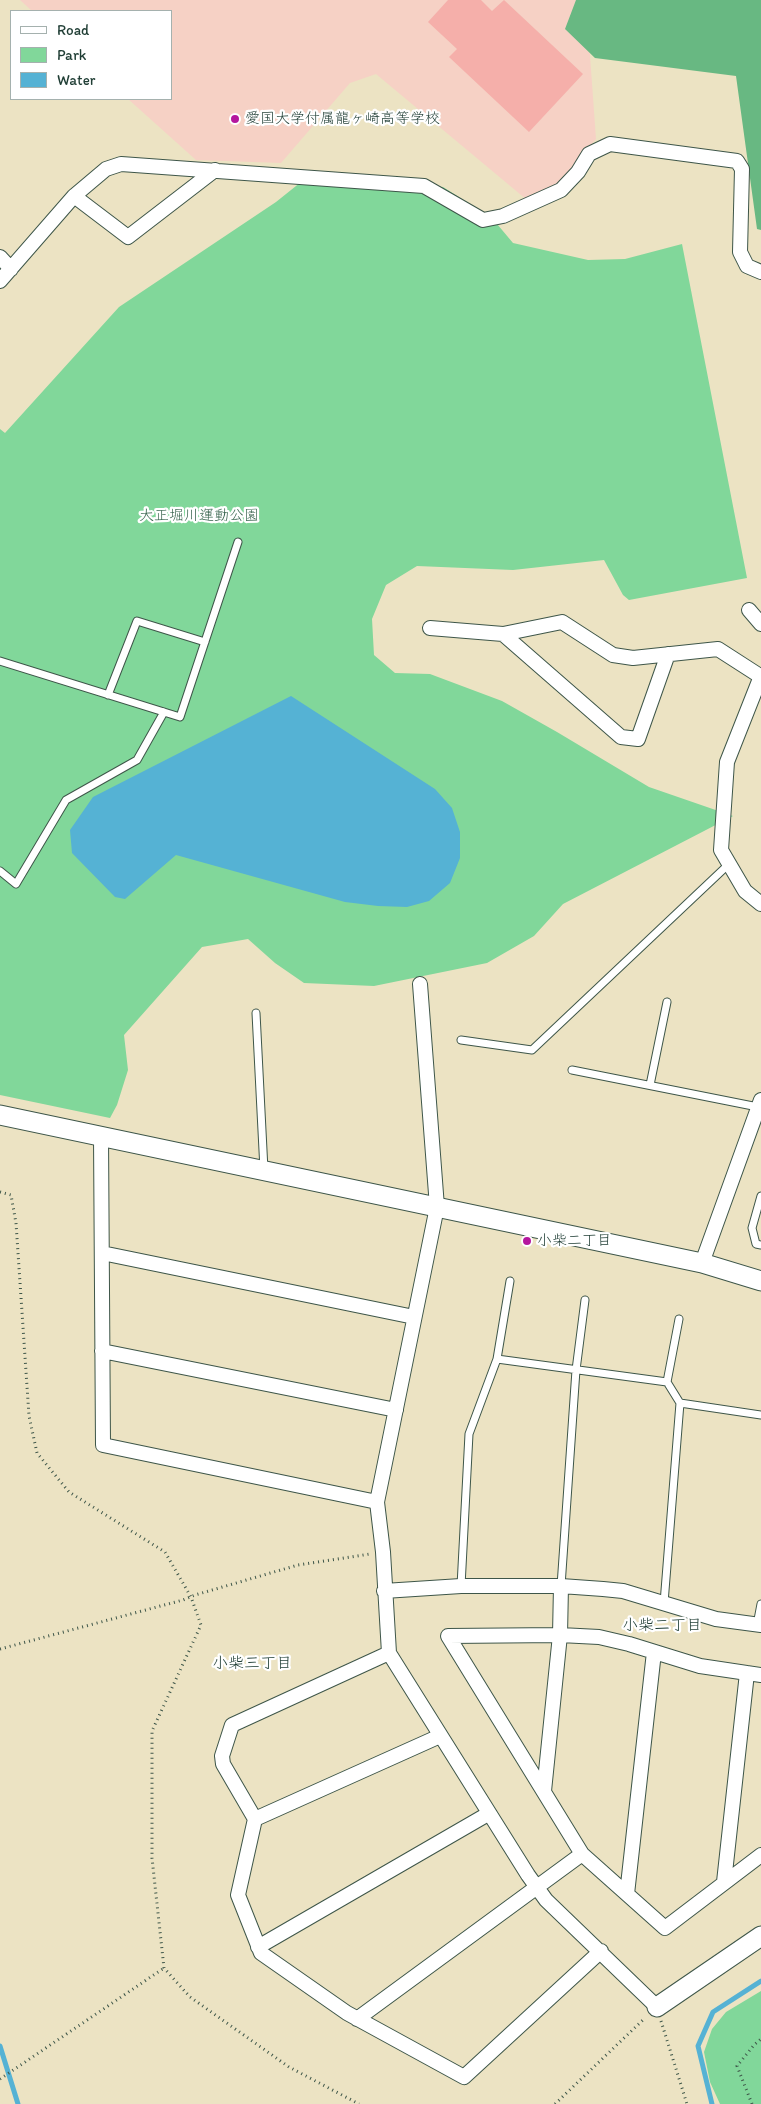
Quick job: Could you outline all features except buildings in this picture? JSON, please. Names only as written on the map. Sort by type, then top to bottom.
[{"type":"street","points":[[0,281],[74,196],[106,169],[121,164],[424,186],[483,220],[503,216],[561,190],[571,181],[589,154],[610,144],[737,161],[742,169],[740,252],[747,266],[761,272]]},
{"type":"street","points":[[74,196],[128,237],[215,170]]},
{"type":"street","points":[[0,257],[11,269]]},
{"type":"street","points":[[749,610],[761,624]]},
{"type":"street","points":[[430,628],[503,634],[562,622],[613,655],[633,658],[718,649],[761,676],[726,762],[721,850],[745,891],[761,904]]},
{"type":"street","points":[[503,634],[621,737],[629,738],[638,739],[668,654]]},
{"type":"street","points":[[420,984],[436,1207],[377,1502],[383,1552],[389,1654],[488,1814],[546,1900],[657,2007],[761,1936]]},
{"type":"street","points":[[702,1263],[760,1104]]},
{"type":"street","points":[[0,1115],[702,1263],[761,1281]]},
{"type":"street","points":[[101,1136],[103,1445],[377,1502]]},
{"type":"street","points":[[102,1253],[414,1318]]},
{"type":"street","points":[[102,1351],[396,1410]]},
{"type":"street","points":[[384,1591],[462,1586],[562,1586],[623,1591],[716,1619],[759,1625]]},
{"type":"street","points":[[544,1791],[560,1635],[562,1586]]},
{"type":"street","points":[[724,1882],[754,1674],[700,1666],[599,1637],[560,1635],[448,1636],[582,1854],[665,1928],[761,1855]]},
{"type":"street","points":[[627,1894],[654,1652]]},
{"type":"street","points":[[389,1654],[232,1725],[222,1756],[223,1764],[255,1819],[238,1894],[261,1953],[357,2019],[464,2077],[601,1951]]},
{"type":"street","points":[[255,1819],[440,1736]]},
{"type":"street","points":[[258,1947],[488,1814]]},
{"type":"street","points":[[357,2019],[582,1854]]},
{"type":"lane","points":[[0,661],[180,717],[238,542]]},
{"type":"lane","points":[[108,695],[136,621],[205,642]]},
{"type":"lane","points":[[0,871],[16,884],[66,800],[137,760],[164,712]]},
{"type":"lane","points":[[461,1040],[532,1050],[729,864]]},
{"type":"lane","points":[[650,1085],[667,1002]]},
{"type":"lane","points":[[256,1013],[264,1170]]},
{"type":"lane","points":[[572,1070],[760,1104]]},
{"type":"lane","points":[[761,1196],[752,1228],[756,1244],[761,1245]]},
{"type":"lane","points":[[462,1586],[469,1434],[497,1359],[510,1281]]},
{"type":"lane","points":[[562,1586],[576,1370],[585,1300]]},
{"type":"lane","points":[[664,1603],[680,1403],[667,1382],[679,1319]]},
{"type":"lane","points":[[497,1359],[667,1382]]},
{"type":"lane","points":[[680,1403],[761,1415]]},
{"type":"lane","points":[[759,1625],[761,1604]]},
{"type":"path","points":[[0,1192],[11,1195],[16,1223],[29,1416],[37,1453],[69,1492],[165,1552],[193,1596],[201,1625],[152,1731],[152,1858],[164,1968],[190,1997],[289,2066],[359,2104]]},
{"type":"path","points":[[0,1650],[193,1596],[298,1564],[383,1552]]},
{"type":"path","points":[[0,2078],[164,1968]]},
{"type":"path","points":[[555,2104],[657,2007],[687,2104]]},
{"type":"path","points":[[752,2104],[738,2066],[761,2039]]},
{"type":"shaded area","name":"愛国大学付属龍ヶ崎高等学校","points":[[20,0],[586,0],[596,139],[579,158],[568,179],[527,200],[376,74],[350,83],[281,163],[196,160],[129,100],[172,100],[172,10],[31,10]]},
{"type":"green space","points":[[576,0],[761,0],[761,230],[757,229],[736,76],[595,58],[565,29]]},
{"type":"green space","name":"大正堀川運動公園","points":[[311,174],[443,187],[492,218],[513,243],[588,260],[625,259],[682,244],[747,578],[629,600],[623,595],[604,560],[513,570],[417,566],[386,585],[372,619],[374,655],[395,673],[430,674],[502,701],[649,787],[733,816],[563,904],[534,936],[487,963],[374,986],[304,983],[275,963],[248,939],[202,947],[124,1035],[128,1070],[117,1105],[110,1118],[0,1095],[0,429],[5,433],[119,307],[276,202]]},
{"type":"green space","points":[[761,1991],[761,2104],[720,2104],[710,2082],[704,2052],[712,2029],[726,2012]]},
{"type":"water","points":[[291,696],[435,789],[452,808],[460,832],[460,858],[450,883],[429,901],[407,907],[345,902],[176,855],[125,899],[115,897],[72,853],[70,830],[93,797]]},
{"type":"waterway","points":[[712,2104],[698,2046],[713,2012],[761,1981]]},
{"type":"waterway","points":[[0,2046],[18,2104]]},
{"type":"place","name":"愛国大学付属龍ヶ崎高等学校","points":[[235,119]]},
{"type":"place","name":"小柴二丁目","points":[[527,1241]]},
{"type":"district","name":"小柴二丁目","points":[[662,1626]]},
{"type":"district","name":"小柴三丁目","points":[[252,1664]]}]
